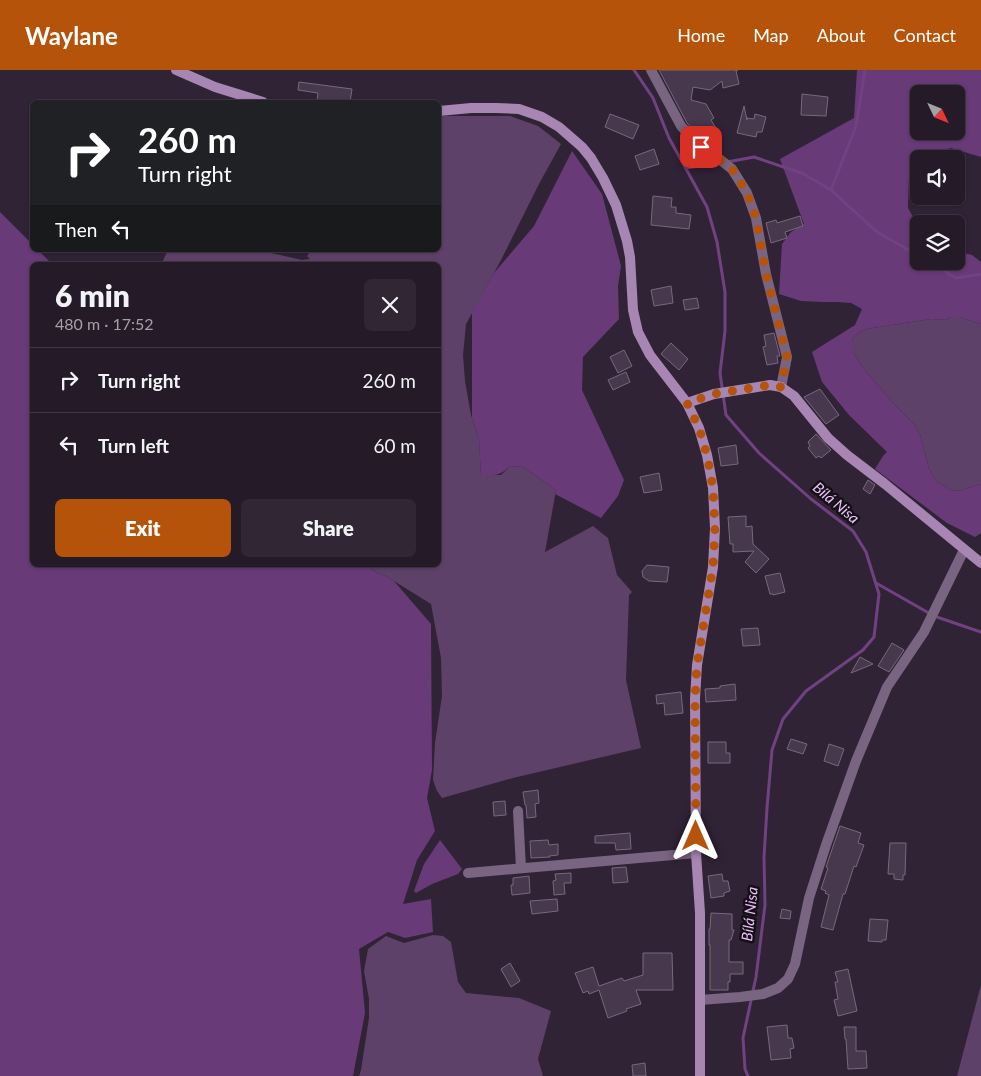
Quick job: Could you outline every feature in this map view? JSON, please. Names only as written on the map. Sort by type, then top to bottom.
[{"type":"street","points":[[176,70],[215,87],[257,100]]},
{"type":"street","points":[[651,70],[681,126],[701,147],[732,169],[747,193],[756,218],[766,274],[787,357],[781,387]]},
{"type":"street","points":[[441,111],[471,108],[520,109],[542,117],[559,127],[582,147],[591,158],[616,205],[627,241],[630,256],[632,310],[638,332],[650,355],[687,403],[699,428],[707,455],[713,488],[715,528],[713,567],[697,665],[695,699],[696,853],[700,913],[700,1076]]},
{"type":"street","points":[[687,403],[730,391],[770,385],[781,387],[794,396],[828,438],[847,455],[981,563]]},
{"type":"street","points":[[700,1000],[740,998],[763,994],[778,988],[788,979],[795,964],[809,898],[826,845],[887,687],[924,632],[964,550]]},
{"type":"street","points":[[518,811],[522,868]]},
{"type":"street","points":[[468,873],[696,853]]},
{"type":"shaded area","points":[[857,70],[981,70],[981,157],[965,152],[965,150],[951,148],[944,150],[910,150],[908,208],[912,215],[910,215],[910,270],[965,270],[965,253],[972,255],[981,262],[981,324],[960,317],[951,317],[946,320],[931,319],[866,329],[855,335],[852,341],[852,351],[864,369],[915,425],[920,435],[929,469],[936,481],[951,490],[958,491],[981,484],[981,533],[975,537],[947,523],[875,469],[887,452],[849,415],[822,382],[812,352],[855,325],[862,309],[851,303],[801,301],[779,294],[782,244],[791,232],[804,224],[780,159],[854,118]]},
{"type":"shaded area","points":[[441,116],[510,116],[538,126],[561,144],[466,324],[463,355],[465,381],[471,415],[479,439],[481,475],[501,475],[510,466],[523,467],[556,490],[545,552],[593,526],[608,538],[617,575],[632,592],[629,595],[626,680],[641,748],[513,778],[442,798],[437,791],[433,780],[435,743],[442,696],[441,658],[431,604],[370,567],[441,567],[441,262],[162,262],[167,252],[267,252],[302,260],[310,259],[307,256],[310,252],[441,252]]},
{"type":"shaded area","points":[[572,151],[602,194],[621,266],[618,286],[619,319],[583,357],[582,390],[624,480],[618,496],[601,518],[555,494],[556,490],[523,467],[510,466],[503,472],[481,476],[479,439],[472,418],[472,312],[494,273],[534,226]]},
{"type":"shaded area","points":[[0,212],[30,242],[30,252],[40,252],[50,262],[30,262],[30,567],[370,567],[394,581],[431,624],[432,770],[427,798],[435,831],[417,860],[403,904],[431,899],[433,932],[405,938],[388,932],[359,949],[365,1013],[353,1076],[0,1076]]},
{"type":"shaded area","points":[[951,317],[960,317],[981,324],[981,484],[958,491],[951,490],[936,481],[929,469],[920,435],[915,425],[864,369],[852,351],[852,341],[855,335],[866,329],[931,319],[946,320]]},
{"type":"shaded area","points":[[440,840],[462,869],[458,874],[432,884],[416,893],[414,891],[424,864]]},
{"type":"shaded area","points":[[433,935],[443,936],[451,942],[458,982],[466,993],[519,998],[551,1011],[538,1059],[543,1076],[359,1076],[369,1018],[369,999],[364,971],[368,949],[386,936],[404,943]]},
{"type":"shaded area","points":[[981,985],[981,1076],[957,1076]]},
{"type":"building","points":[[659,70],[738,70],[736,71],[739,84],[723,88],[722,81],[710,90],[693,87],[691,100],[706,104],[714,118],[711,120],[717,130],[710,134],[714,141],[709,144],[705,142],[687,123]]},
{"type":"building","points":[[299,82],[352,89],[350,100],[317,100],[318,93],[298,90]]},
{"type":"building","points":[[802,94],[828,97],[826,116],[801,115]]},
{"type":"building","points":[[744,106],[747,120],[747,118],[754,119],[755,114],[766,117],[762,132],[757,132],[756,137],[737,133]]},
{"type":"building","points":[[610,114],[639,125],[633,139],[605,127]]},
{"type":"building","points":[[654,149],[659,164],[640,170],[635,156]]},
{"type":"building","points":[[653,196],[672,198],[671,207],[676,207],[676,213],[691,215],[689,229],[651,225]]},
{"type":"building","points":[[800,216],[803,226],[785,232],[787,238],[771,243],[766,223],[776,220],[777,223]]},
{"type":"building","points":[[671,286],[673,303],[654,306],[651,290]]},
{"type":"building","points":[[697,298],[699,308],[685,310],[683,300]]},
{"type":"building","points":[[774,333],[780,356],[777,356],[778,363],[767,365],[763,347],[766,346],[764,335]]},
{"type":"building","points":[[671,343],[688,359],[679,370],[661,354]]},
{"type":"building","points":[[624,350],[632,366],[618,373],[610,357]]},
{"type":"building","points":[[626,372],[630,382],[613,390],[608,380]]},
{"type":"building","points":[[820,389],[839,415],[826,424],[804,397]]},
{"type":"building","points":[[816,434],[831,450],[821,458],[819,456],[816,458],[808,448],[810,446],[808,442]]},
{"type":"building","points":[[736,445],[738,464],[721,466],[718,448]]},
{"type":"building","points":[[659,473],[662,490],[644,493],[640,477]]},
{"type":"building","points":[[868,480],[875,485],[870,494],[863,489]]},
{"type":"building","points":[[746,516],[746,527],[752,526],[753,544],[769,559],[756,573],[745,562],[754,551],[733,552],[733,544],[730,544],[728,517]]},
{"type":"building","points":[[647,565],[669,567],[667,582],[649,581],[643,577],[642,571]]},
{"type":"building","points":[[780,573],[785,592],[770,594],[765,576]]},
{"type":"building","points":[[758,628],[760,645],[743,646],[741,629]]},
{"type":"building","points":[[892,643],[904,650],[889,672],[878,666]]},
{"type":"building","points":[[860,657],[873,664],[851,673]]},
{"type":"building","points":[[735,684],[736,700],[706,702],[705,689]]},
{"type":"building","points":[[681,692],[683,713],[665,715],[664,703],[657,704],[656,695]]},
{"type":"building","points":[[791,739],[807,744],[803,754],[787,749]]},
{"type":"building","points":[[708,742],[726,742],[726,753],[730,753],[730,763],[708,763]]},
{"type":"building","points":[[829,744],[844,749],[838,766],[824,761]]},
{"type":"building","points":[[538,790],[539,803],[535,804],[536,817],[527,818],[523,792]]},
{"type":"building","points":[[505,801],[506,815],[494,816],[493,802]]},
{"type":"building","points":[[840,826],[861,833],[858,843],[864,845],[856,867],[854,866],[845,894],[843,894],[833,930],[821,927],[829,895],[821,889],[828,868],[826,867]]},
{"type":"building","points":[[630,833],[631,849],[616,850],[615,843],[595,843],[595,836]]},
{"type":"building","points":[[548,840],[549,845],[558,844],[558,855],[531,858],[530,841]]},
{"type":"building","points":[[890,843],[906,843],[905,875],[903,875],[903,880],[894,879],[894,874],[888,874]]},
{"type":"building","points":[[626,867],[628,882],[613,883],[612,868]]},
{"type":"building","points":[[571,873],[571,883],[564,883],[565,894],[554,895],[553,881],[556,880],[555,874]]},
{"type":"building","points":[[722,874],[723,881],[728,881],[730,891],[724,893],[724,896],[711,898],[708,876]]},
{"type":"building","points":[[529,876],[530,893],[512,895],[511,885],[513,885],[513,878]]},
{"type":"building","points":[[557,899],[558,911],[532,914],[530,901]]},
{"type":"building","points":[[782,909],[791,911],[790,919],[780,918]]},
{"type":"building","points":[[711,913],[732,914],[732,930],[734,930],[731,940],[729,940],[729,962],[743,962],[743,974],[730,974],[728,990],[710,990],[709,929]]},
{"type":"building","points":[[870,919],[888,920],[886,940],[882,940],[882,942],[868,941]]},
{"type":"building","points":[[643,953],[672,953],[673,990],[636,990],[641,1004],[608,1018],[599,990],[589,994],[588,991],[583,993],[575,973],[593,967],[599,986],[622,978],[624,981],[643,975]]},
{"type":"building","points":[[510,963],[520,981],[511,987],[501,969]]},
{"type":"building","points":[[848,969],[857,1011],[838,1016],[834,1000],[838,999],[835,982],[838,982],[835,972]]},
{"type":"building","points":[[787,1025],[788,1038],[792,1038],[794,1048],[790,1049],[791,1058],[771,1060],[767,1027]]},
{"type":"building","points":[[844,1027],[856,1027],[856,1051],[866,1051],[867,1068],[848,1069]]},
{"type":"building","points":[[645,1063],[646,1076],[633,1076],[632,1065]]},
{"type":"waterway","name":"Bílá Nisa","points":[[634,70],[653,98],[669,138],[707,207],[717,242],[725,292],[725,331],[720,373],[726,415],[759,453],[811,499],[853,531],[866,552],[879,594],[874,637],[863,650],[806,691],[783,719],[772,750],[764,857],[765,905],[756,977],[743,1038],[745,1069],[748,1076]]},
{"type":"waterway","points":[[831,190],[856,126],[865,70]]},
{"type":"waterway","points":[[727,162],[754,157],[804,174],[831,190],[877,232],[910,251]]},
{"type":"waterway","points":[[686,168],[721,163]]},
{"type":"waterway","points":[[943,270],[956,278],[981,274]]},
{"type":"waterway","points":[[876,583],[934,616],[981,632]]},
{"type":"route","points":[[696,836],[695,699],[697,665],[713,567],[715,528],[713,488],[707,455],[699,428],[687,403],[714,394],[770,385],[781,387],[787,357],[766,274],[756,218],[747,193],[732,169],[701,147]]}]
